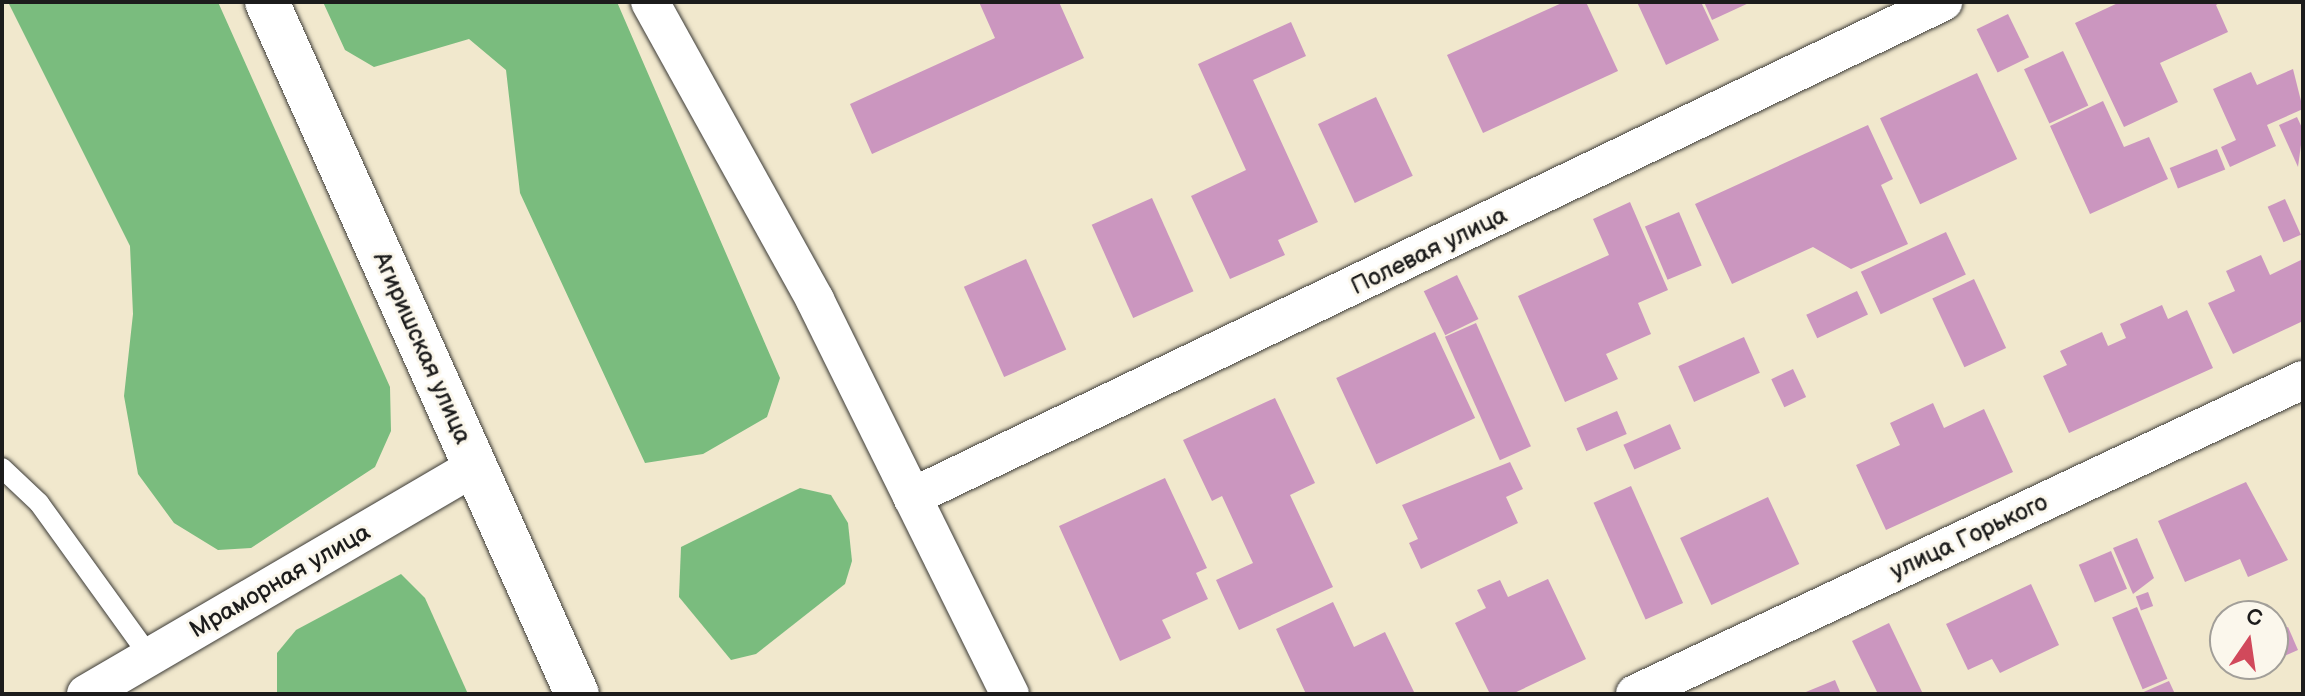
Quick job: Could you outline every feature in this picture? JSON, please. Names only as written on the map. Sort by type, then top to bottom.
[{"type":"street","name":"Агиришская улица","points":[[267,2],[577,694]]},
{"type":"street","points":[[650,2],[815,300],[1010,694]]},
{"type":"street","name":"Полевая улица","points":[[912,497],[1943,2]]},
{"type":"street","name":"улица Горького","points":[[1635,694],[2303,380]]},
{"type":"street","name":"Мраморная улица","points":[[86,694],[475,467]]},
{"type":"lane","points":[[2,468],[39,503],[150,657]]},
{"type":"green space","points":[[8,2],[218,2],[390,387],[391,431],[375,467],[251,548],[218,550],[174,523],[138,474],[124,396],[133,314],[130,246]]},
{"type":"green space","points":[[323,2],[617,2],[780,378],[767,417],[703,454],[645,463],[520,193],[506,70],[469,39],[374,67],[345,50]]},
{"type":"green space","points":[[800,488],[831,495],[848,523],[852,561],[845,584],[756,654],[731,660],[679,597],[681,547]]},
{"type":"green space","points":[[401,574],[425,598],[468,694],[277,694],[277,653],[296,630]]},
{"type":"building","points":[[979,2],[1059,2],[1084,58],[872,154],[850,104],[995,38]]},
{"type":"building","points":[[1564,2],[1586,2],[1618,71],[1483,133],[1447,55]]},
{"type":"building","points":[[1637,2],[1701,2],[1719,40],[1666,65]]},
{"type":"building","points":[[1704,2],[1751,2],[1712,20]]},
{"type":"building","points":[[2120,2],[2221,2],[2216,5],[2228,32],[2160,63],[2178,102],[2124,127],[2075,23]]},
{"type":"building","points":[[2008,14],[2029,57],[1998,72],[1977,29]]},
{"type":"building","points":[[1291,22],[1306,56],[1253,80],[1318,222],[1278,240],[1285,255],[1230,279],[1191,196],[1246,170],[1198,64]]},
{"type":"building","points":[[2063,51],[2088,105],[2049,124],[2024,69]]},
{"type":"building","points":[[2293,69],[2303,109],[2267,125],[2276,146],[2230,167],[2221,147],[2236,140],[2213,89],[2251,72],[2257,85]]},
{"type":"building","points":[[1977,73],[2017,159],[1920,204],[1880,118]]},
{"type":"building","points":[[1376,97],[1413,176],[1355,203],[1318,124]]},
{"type":"building","points":[[2103,101],[2124,147],[2149,137],[2168,179],[2090,214],[2050,126]]},
{"type":"building","points":[[2297,117],[2303,130],[2298,167],[2279,125]]},
{"type":"building","points":[[1868,125],[1893,179],[1881,185],[1908,244],[1851,269],[1813,247],[1732,284],[1695,204]]},
{"type":"building","points":[[2217,149],[2225,169],[2178,189],[2170,168]]},
{"type":"building","points":[[1152,198],[1193,291],[1133,318],[1092,225]]},
{"type":"building","points":[[2285,199],[2301,235],[2284,242],[2268,207]]},
{"type":"building","points":[[1630,202],[1668,290],[1638,303],[1651,334],[1606,354],[1618,379],[1565,402],[1518,296],[1609,255],[1593,219]]},
{"type":"building","points":[[1679,212],[1702,265],[1668,280],[1645,226]]},
{"type":"building","points":[[1946,232],[1966,275],[1881,314],[1861,272]]},
{"type":"building","points":[[2261,255],[2270,275],[2303,259],[2303,321],[2233,354],[2208,303],[2235,291],[2226,271]]},
{"type":"building","points":[[1026,259],[1066,349],[1004,377],[964,287]]},
{"type":"building","points":[[1457,275],[1478,319],[1445,335],[1424,291]]},
{"type":"building","points":[[1974,279],[2006,348],[1964,367],[1932,298]]},
{"type":"building","points":[[1857,291],[1868,315],[1817,338],[1806,315]]},
{"type":"building","points":[[2162,305],[2168,319],[2187,310],[2213,368],[2069,433],[2043,376],[2067,365],[2060,351],[2102,332],[2108,346],[2126,338],[2120,324]]},
{"type":"building","points":[[1476,323],[1531,446],[1500,460],[1445,337]]},
{"type":"building","points":[[1435,332],[1475,418],[1376,464],[1336,378]]},
{"type":"building","points":[[1744,337],[1760,373],[1694,402],[1678,366]]},
{"type":"building","points":[[1793,369],[1806,397],[1784,407],[1771,379]]},
{"type":"building","points":[[1275,398],[1315,483],[1290,495],[1333,587],[1239,630],[1216,580],[1253,563],[1222,496],[1212,501],[1183,440]]},
{"type":"building","points":[[1933,403],[1944,428],[1984,409],[2013,472],[1886,530],[1856,465],[1900,445],[1890,423]]},
{"type":"building","points":[[1617,411],[1627,434],[1586,451],[1576,428]]},
{"type":"building","points":[[1670,424],[1681,449],[1634,469],[1623,445]]},
{"type":"building","points":[[1510,462],[1523,489],[1506,497],[1518,523],[1421,569],[1409,543],[1418,539],[1402,505]]},
{"type":"building","points":[[1165,478],[1207,568],[1196,573],[1208,599],[1162,620],[1171,638],[1120,661],[1059,526]]},
{"type":"building","points":[[2246,482],[2288,560],[2248,577],[2240,559],[2185,582],[2158,521]]},
{"type":"building","points":[[1631,486],[1683,603],[1646,620],[1594,503]]},
{"type":"building","points":[[1768,497],[1799,564],[1711,605],[1680,538]]},
{"type":"building","points":[[2137,538],[2154,578],[2133,594],[2113,548]]},
{"type":"building","points":[[2111,551],[2127,589],[2095,602],[2079,565]]},
{"type":"building","points":[[1548,579],[1586,659],[1512,694],[1490,694],[1455,623],[1486,608],[1477,590],[1500,580],[1508,597]]},
{"type":"building","points":[[2031,584],[2059,645],[2000,673],[1992,659],[1968,670],[1946,624]]},
{"type":"building","points":[[2148,592],[2153,606],[2141,611],[2136,596]]},
{"type":"building","points":[[1333,602],[1354,647],[1385,632],[1415,694],[1306,694],[1276,629]]},
{"type":"building","points":[[2137,607],[2167,679],[2143,689],[2112,618]]},
{"type":"building","points":[[1889,623],[1923,694],[1878,694],[1852,641]]},
{"type":"building","points":[[2289,629],[2298,650],[2289,654]]},
{"type":"building","points":[[1835,680],[1841,694],[1801,694]]},
{"type":"building","points":[[2169,681],[2175,694],[2139,694]]}]
